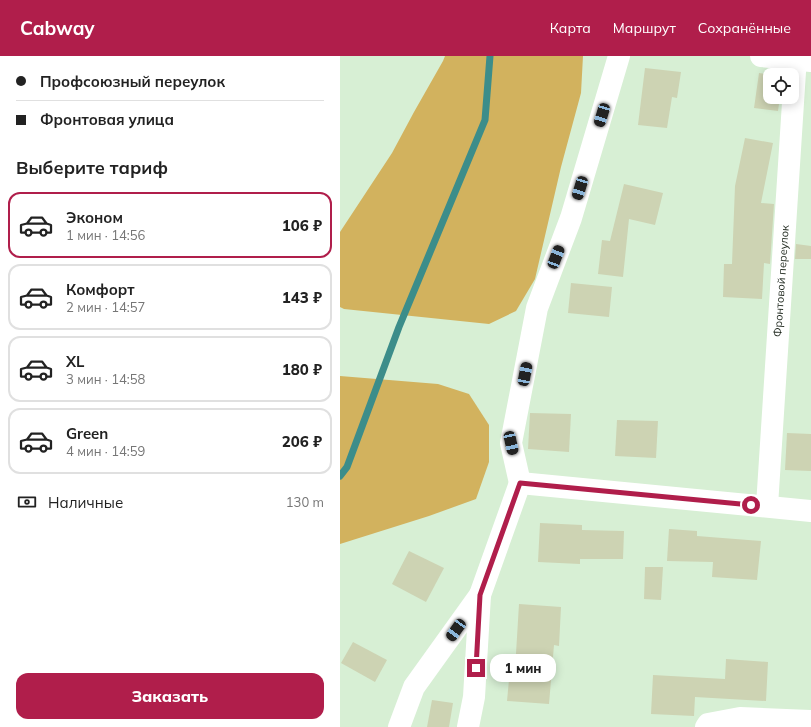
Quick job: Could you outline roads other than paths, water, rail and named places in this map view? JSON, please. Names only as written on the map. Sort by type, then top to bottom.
[{"type":"street","points":[[399,727],[414,687],[480,595],[520,483],[511,443],[537,308],[571,218],[619,56]]},
{"type":"street","points":[[761,56],[801,59]]},
{"type":"street","name":"Фронтовой переулок","points":[[767,506],[801,59]]},
{"type":"street","points":[[520,483],[811,511]]},
{"type":"street","points":[[468,727],[474,698],[480,595]]},
{"type":"street","points":[[706,727],[708,724],[740,718],[811,721]]},
{"type":"waterway","points":[[340,476],[347,467],[399,327],[485,120],[490,56]]}]
